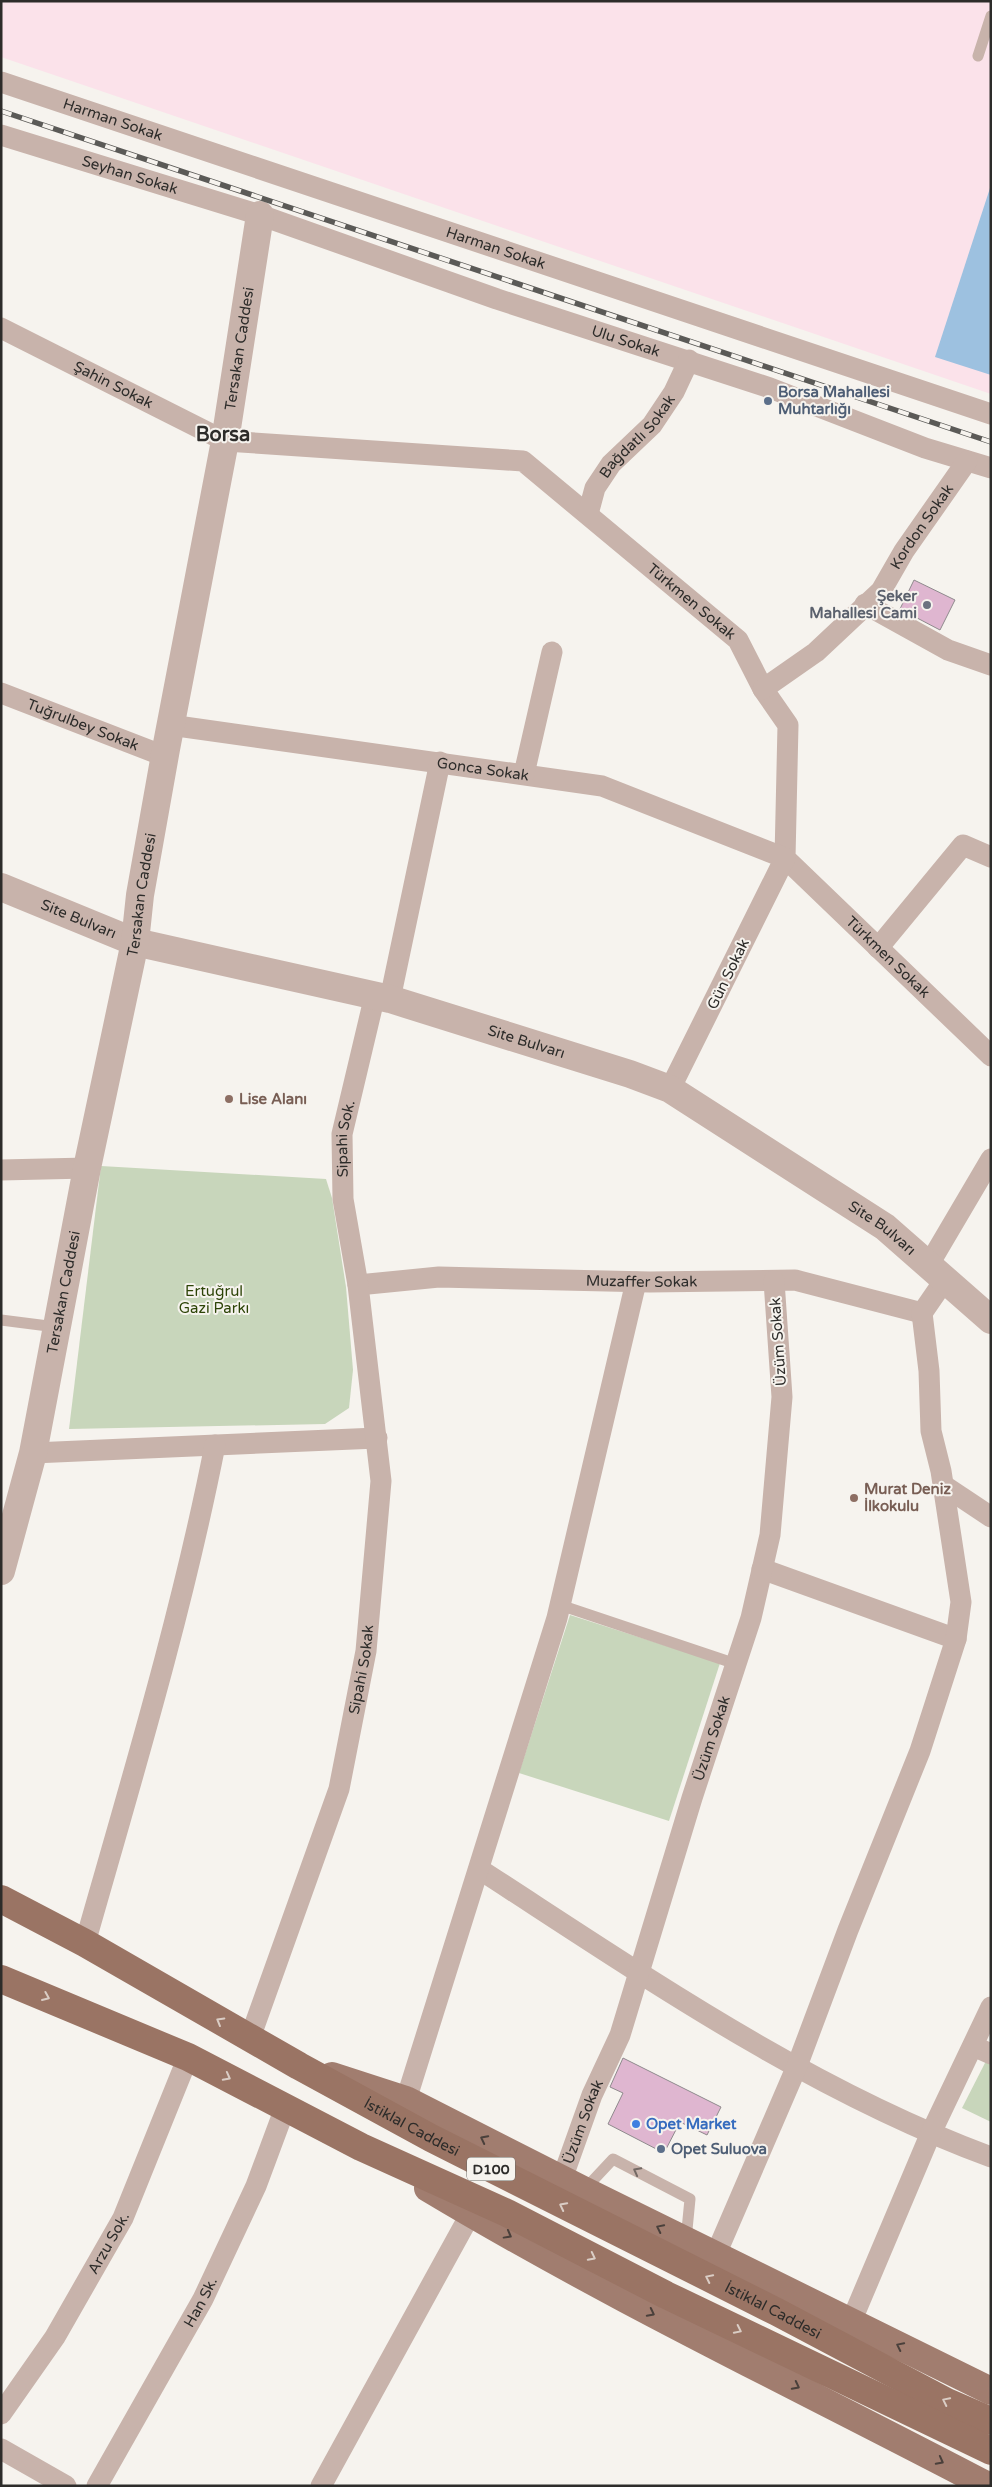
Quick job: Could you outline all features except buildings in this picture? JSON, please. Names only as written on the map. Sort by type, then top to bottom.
[{"type":"highway","name":"İstiklal Caddesi","points":[[1,1899],[85,1943],[250,2038],[449,2148],[777,2312],[947,2402],[991,2421]]},
{"type":"highway","name":"İstiklal Caddesi","points":[[1,1979],[188,2057],[361,2147],[507,2213],[666,2295],[991,2451]]},
{"type":"main road","points":[[300,2066],[406,2100],[991,2391]]},
{"type":"main road","points":[[361,2147],[471,2213],[643,2309],[988,2486]]},
{"type":"street","name":"Harman Sokak","points":[[1,82],[991,414]]},
{"type":"street","name":"Seyhan Sokak","points":[[1,135],[260,215]]},
{"type":"street","name":"Ulu Sokak","points":[[260,215],[497,298],[770,388],[925,448],[991,468]]},
{"type":"street","name":"Tersakan Caddesi","points":[[1,1571],[33,1453],[87,1168],[135,942],[140,895],[164,756],[225,441],[260,215]]},
{"type":"street","name":"Şahin Sokak","points":[[1,328],[225,441]]},
{"type":"street","name":"Bağdatlı Sokak","points":[[588,514],[596,488],[611,464],[652,425],[674,392],[689,360]]},
{"type":"street","name":"Türkmen Sokak","points":[[225,441],[524,461],[738,640],[763,688],[788,725],[785,858],[991,1056]]},
{"type":"street","name":"Kordon Sokak","points":[[763,688],[816,652],[881,591],[904,551],[968,461]]},
{"type":"street","points":[[865,604],[948,650],[991,664]]},
{"type":"street","points":[[524,774],[552,652]]},
{"type":"street","name":"Tuğrulbey Sokak","points":[[1,693],[164,756]]},
{"type":"street","name":"Gonca Sokak","points":[[170,724],[602,786],[785,858]]},
{"type":"street","name":"Sipahi Sok.","points":[[358,1285],[343,1199],[342,1134],[382,997],[440,762]]},
{"type":"street","points":[[878,948],[963,844],[991,857]]},
{"type":"street","name":"Gün Sokak","points":[[670,1089],[785,858]]},
{"type":"street","name":"Site Bulvarı","points":[[1,887],[135,942],[382,997],[621,1071],[670,1089],[885,1226],[936,1274],[991,1320]]},
{"type":"street","points":[[716,2254],[796,2066],[920,1751],[956,1639],[961,1602],[943,1485],[931,1431],[929,1371],[922,1313],[936,1274],[991,1158]]},
{"type":"street","points":[[1,1170],[87,1168]]},
{"type":"street","name":"Muzaffer Sokak","points":[[358,1285],[438,1277],[636,1282],[795,1280],[922,1313]]},
{"type":"street","name":"Üzüm Sokak","points":[[572,2184],[592,2095],[620,2034],[640,1973],[692,1798],[751,1618],[770,1535],[782,1397],[774,1281]]},
{"type":"street","points":[[406,2100],[560,1605],[636,1282]]},
{"type":"street","name":"Sipahi Sokak","points":[[250,2038],[339,1789],[366,1651],[381,1482],[358,1285]]},
{"type":"street","points":[[33,1453],[377,1438]]},
{"type":"street","points":[[85,1943],[157,1690],[197,1535],[215,1445]]},
{"type":"street","points":[[943,1485],[991,1517]]},
{"type":"street","points":[[762,1569],[956,1639]]},
{"type":"street","points":[[479,1869],[640,1973],[796,2066],[930,2134],[991,2157]]},
{"type":"street","points":[[851,2322],[930,2134],[982,2050],[991,2007]]},
{"type":"street","name":"Arzu Sok.","points":[[1,2414],[55,2337],[123,2218],[188,2057]]},
{"type":"street","name":"Han Sk.","points":[[98,2486],[203,2299],[256,2186],[285,2108]]},
{"type":"street","points":[[321,2486],[471,2213]]},
{"type":"street","points":[[1,2449],[66,2486]]},
{"type":"lane","points":[[978,56],[991,16]]},
{"type":"lane","points":[[1,1320],[56,1327]]},
{"type":"lane","points":[[560,1605],[736,1664]]},
{"type":"lane","points":[[572,2184],[613,2159],[690,2199],[686,2240]]},
{"type":"shaded area","points":[[1,1],[991,1],[991,394],[1,57]]},
{"type":"green space","name":"Ertuğrul Gazi Parkı","points":[[101,1166],[326,1179],[332,1198],[346,1287],[353,1370],[349,1408],[325,1424],[69,1429]]},
{"type":"green space","points":[[570,1615],[720,1663],[669,1821],[519,1773]]},
{"type":"green space","points":[[986,2061],[991,2063],[991,2122],[962,2108]]},
{"type":"water","points":[[991,185],[991,375],[935,357]]},
{"type":"railway","points":[[1,111],[991,442]]},
{"type":"place","name":"Borsa Mahallesi Muhtarlığı","points":[[768,401]]},
{"type":"place","name":"Şeker Mahallesi Cami","points":[[927,605]]},
{"type":"place","name":"Lise Alanı","points":[[229,1099]]},
{"type":"place","name":"Murat Deniz İlkokulu","points":[[854,1498]]},
{"type":"place","name":"Opet Market","points":[[636,2124]]},
{"type":"place","name":"Opet Suluova","points":[[661,2149]]},
{"type":"district","name":"Borsa","points":[[223,435]]}]
